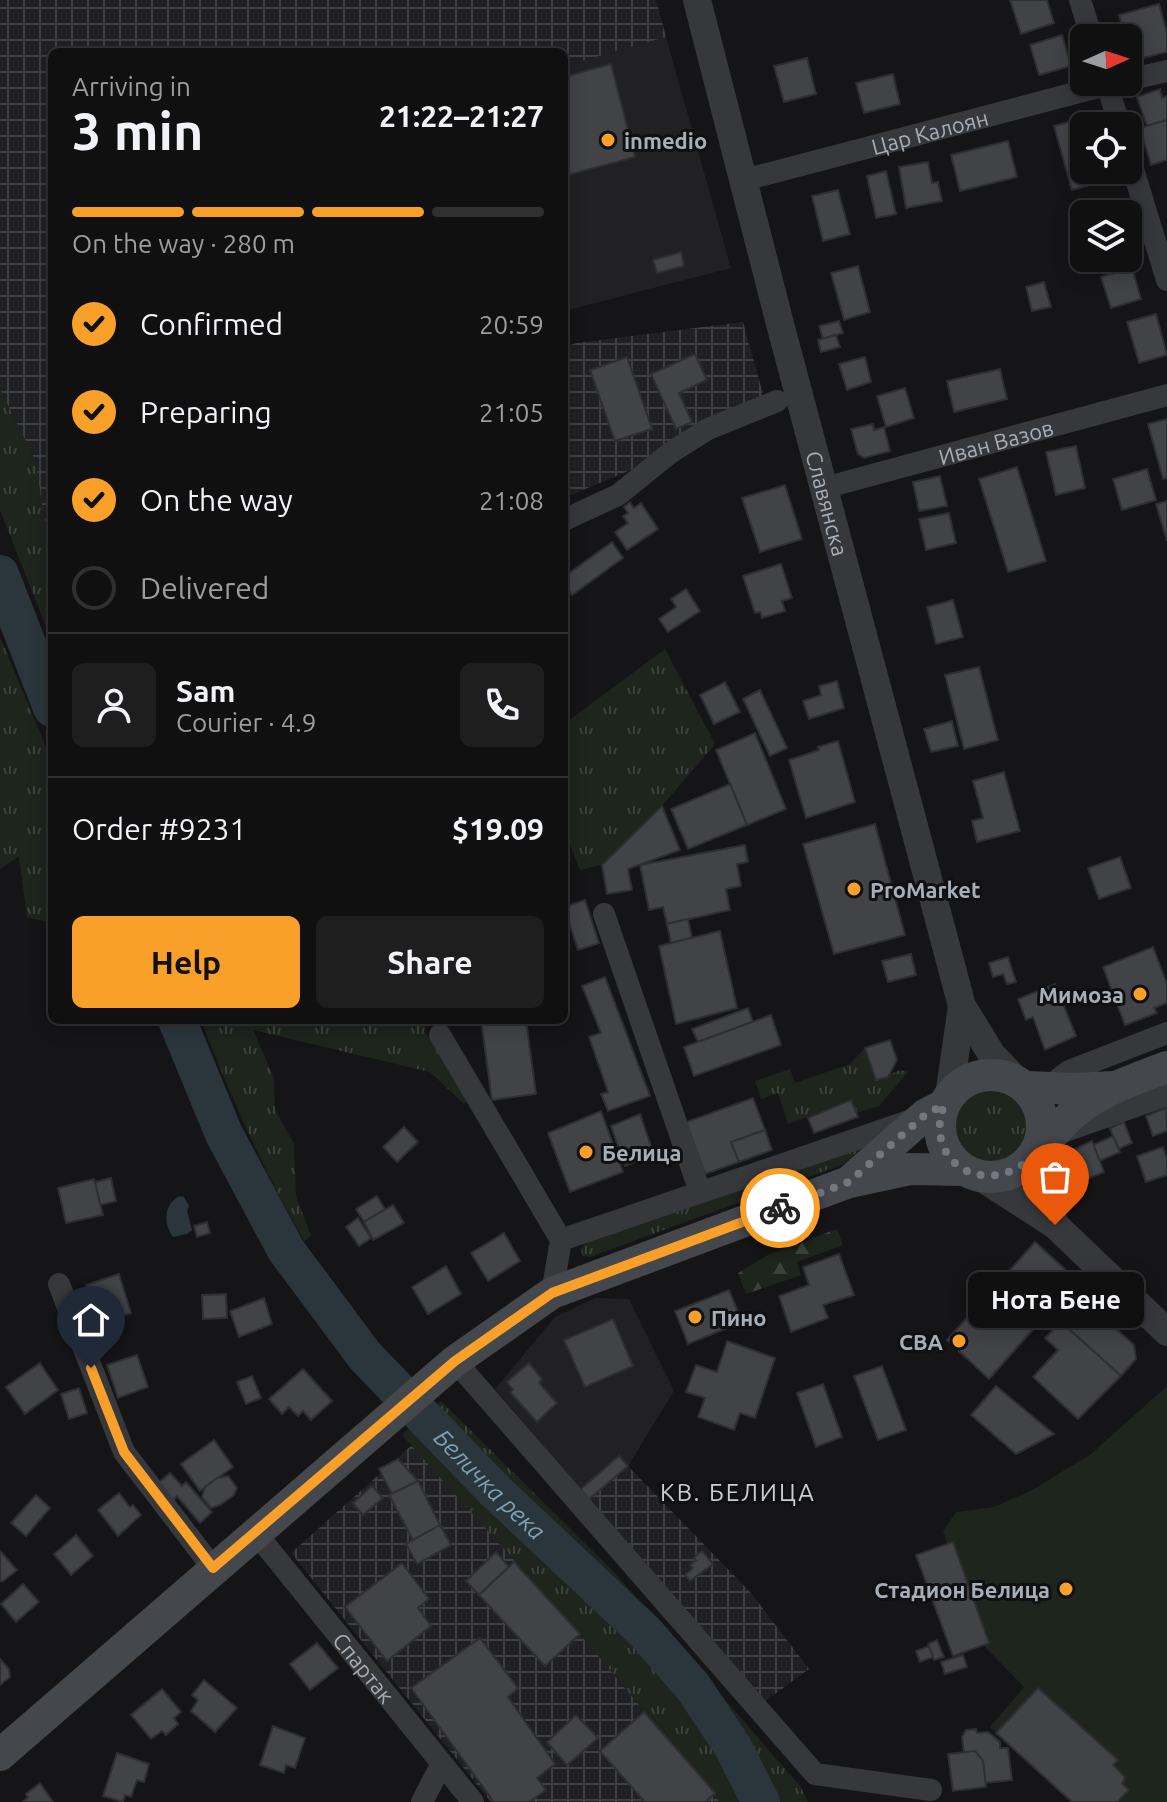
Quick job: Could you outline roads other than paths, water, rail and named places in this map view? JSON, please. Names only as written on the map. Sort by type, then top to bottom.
[{"type":"main road","points":[[0,1755],[455,1361],[552,1293],[849,1182],[910,1169],[1008,1174],[1041,1147],[1074,1112],[1117,1087],[1167,1067]]},
{"type":"main road","points":[[849,1182],[964,1082],[981,1075],[999,1075],[1030,1085],[1117,1087]]},
{"type":"main road","points":[[1030,1085],[1041,1113],[1041,1147]]},
{"type":"main road","points":[[939,1105],[943,1143],[947,1152],[972,1173]]},
{"type":"street","name":"Славянска","points":[[697,0],[962,1006],[992,1055],[1030,1085]]},
{"type":"street","points":[[1080,0],[1088,24]]},
{"type":"street","name":"Цар Калоян","points":[[1142,76],[1167,71]]},
{"type":"street","name":"Цар Калоян","points":[[744,180],[1070,94]]},
{"type":"street","points":[[1138,184],[1167,280]]},
{"type":"street","name":"Иван Вазов","points":[[824,488],[1167,395]]},
{"type":"street","points":[[568,518],[618,495],[670,453],[708,429],[777,401]]},
{"type":"street","points":[[604,914],[700,1192]]},
{"type":"street","name":"Славянска","points":[[939,1105],[962,1006]]},
{"type":"street","points":[[1030,1085],[1167,1033]]},
{"type":"street","points":[[440,1035],[561,1240],[552,1293]]},
{"type":"street","points":[[1055,1225],[1041,1147],[1167,1095]]},
{"type":"street","points":[[561,1240],[939,1105]]},
{"type":"street","points":[[972,1173],[1055,1225],[1167,1332]]},
{"type":"street","points":[[59,1284],[124,1452],[213,1568]]},
{"type":"street","points":[[455,1361],[815,1774],[931,1790]]},
{"type":"street","name":"Спартак","points":[[255,1532],[473,1802]]},
{"type":"street","points":[[422,1802],[441,1765]]},
{"type":"waterway","name":"Беличка река","points":[[0,574],[48,698]]},
{"type":"waterway","name":"Беличка река","points":[[179,1024],[224,1134],[286,1250],[365,1356],[494,1490],[644,1631],[693,1687],[733,1747],[761,1802]]},
{"type":"place","name":"inmedio","points":[[608,140]]},
{"type":"place","name":"ProMarket","points":[[854,889]]},
{"type":"place","name":"Мимоза","points":[[1140,994]]},
{"type":"place","name":"Белица","points":[[586,1152]]},
{"type":"place","name":"Нота Бене","points":[[1055,1225]]},
{"type":"place","name":"Пино","points":[[695,1317]]},
{"type":"place","name":"CBA","points":[[959,1341]]},
{"type":"place","name":"Стадион Белица","points":[[1066,1589]]},
{"type":"district","name":"КВ. БЕЛИЦА","points":[[738,1492]]}]
